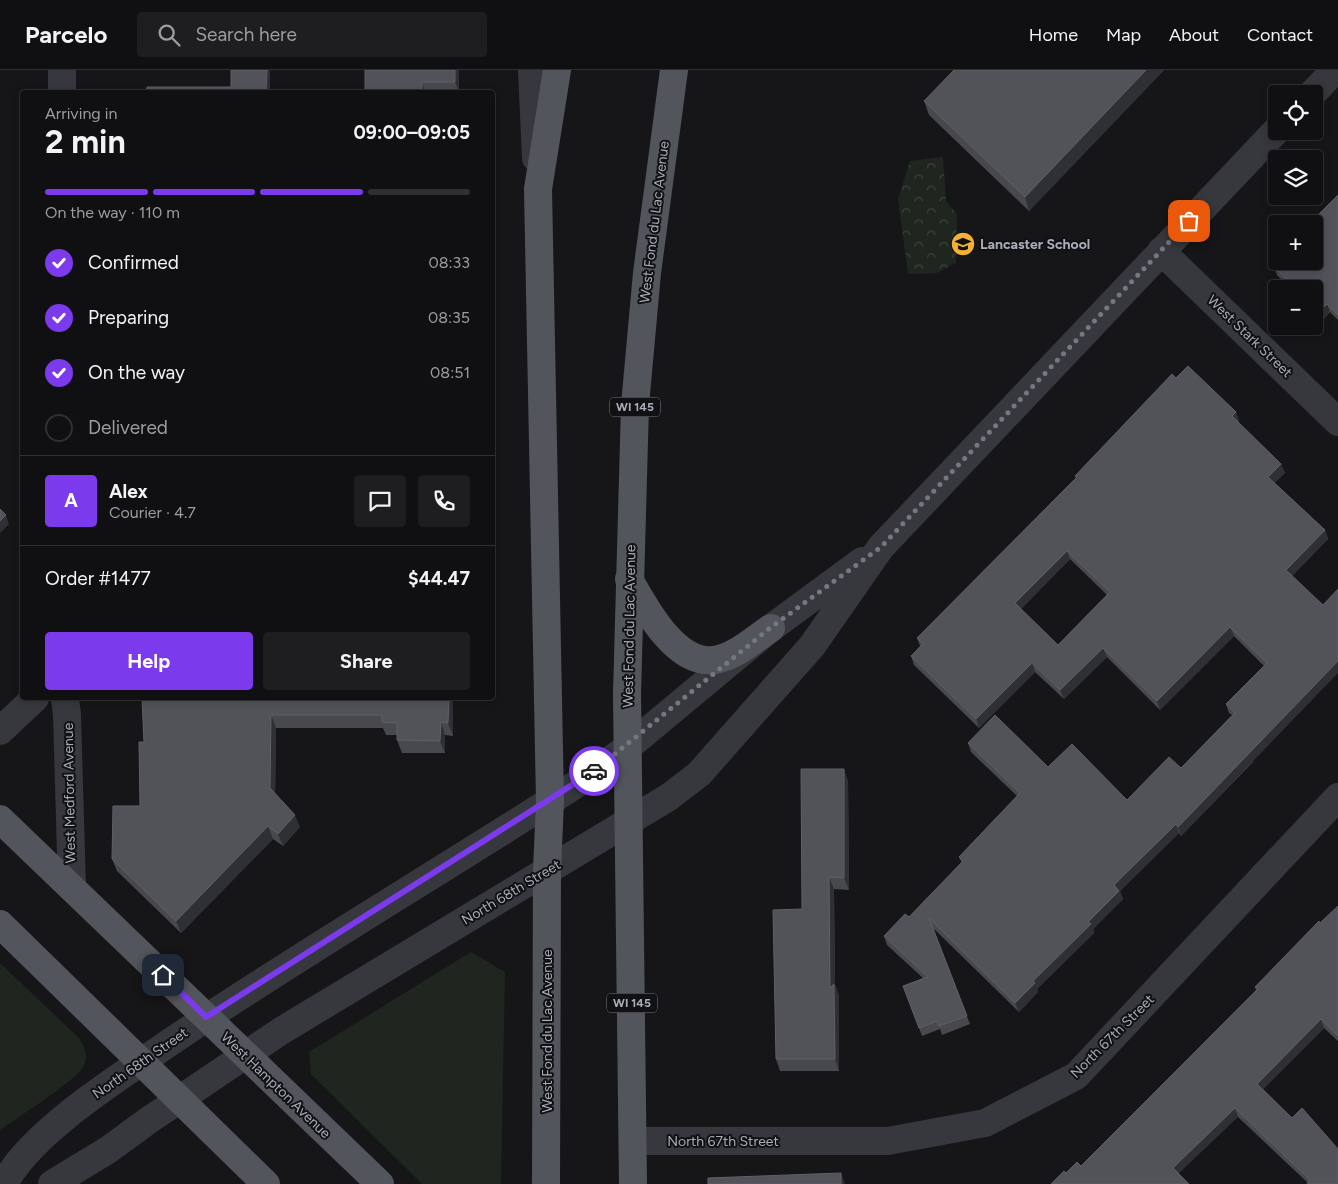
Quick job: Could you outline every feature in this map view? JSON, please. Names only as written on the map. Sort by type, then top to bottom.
[{"type":"main road","name":"West Fond du Lac Avenue","points":[[546,1184],[547,870],[550,801],[538,189],[557,70]]},
{"type":"main road","name":"West Fond du Lac Avenue","points":[[633,1184],[628,747],[629,579],[638,377],[647,272],[674,70]]},
{"type":"main road","points":[[629,579],[648,612],[668,638],[681,650],[702,660],[715,660],[735,653],[770,628]]},
{"type":"main road","name":"West Hampton Avenue","points":[[0,819],[380,1184]]},
{"type":"main road","points":[[0,924],[266,1184]]},
{"type":"street","points":[[62,70],[62,90]]},
{"type":"street","name":"West Fond du Lac Avenue","points":[[532,70],[538,189]]},
{"type":"street","points":[[1321,85],[1335,70]]},
{"type":"street","name":"North 68th Street","points":[[52,1184],[108,1150],[179,1099],[281,1031],[678,792],[699,774],[812,646],[881,547],[1268,139]]},
{"type":"street","name":"West Stark Street","points":[[1162,251],[1338,422]]},
{"type":"street","name":"North 68th Street","points":[[4,1184],[12,1168],[36,1142],[111,1083],[206,1017],[402,892],[550,801],[628,747],[770,628],[881,547]]},
{"type":"street","points":[[0,731],[33,700]]},
{"type":"street","name":"West Medford Avenue","points":[[65,700],[68,715],[68,791],[72,888]]},
{"type":"street","name":"North 67th Street","points":[[634,1141],[888,1141],[985,1123],[1076,1076],[1338,797]]},
{"type":"green space","points":[[943,157],[946,201],[957,214],[956,263],[937,273],[908,274],[898,199],[910,161]]},
{"type":"green space","points":[[471,952],[505,972],[501,1184],[422,1184],[311,1074],[309,1052]]},
{"type":"green space","points":[[0,963],[79,1038],[86,1056],[83,1067],[68,1082],[0,1130]]},
{"type":"building","points":[[231,70],[267,70],[266,90],[146,90],[147,87],[231,87]]},
{"type":"building","points":[[365,70],[455,70],[455,82],[422,82],[422,90],[365,90]]},
{"type":"building","points":[[954,70],[1146,70],[1025,197],[924,101]]},
{"type":"building","points":[[1338,195],[1338,315],[1327,304],[1323,308],[1323,280],[1288,280],[1277,270],[1323,270],[1323,215],[1318,215]]},
{"type":"building","points":[[1188,366],[1236,412],[1232,416],[1281,464],[1268,477],[1325,530],[1286,570],[1323,605],[1338,589],[1338,661],[1178,827],[1176,824],[1114,885],[1119,891],[1088,922],[1091,924],[1033,981],[1035,983],[1015,1003],[929,918],[967,1016],[939,1026],[937,1021],[919,1028],[903,986],[928,977],[884,936],[905,914],[909,917],[963,861],[959,857],[1020,793],[968,743],[995,715],[1048,767],[1072,744],[1127,800],[1169,757],[1181,768],[1235,713],[1226,704],[1267,663],[1230,627],[1157,701],[1103,648],[1060,690],[1032,663],[976,719],[911,656],[923,644],[917,638],[1077,477],[1075,476],[1172,374],[1176,378]],"holes":[[[1067,551],[1110,592],[1058,645],[1015,603]]]},
{"type":"building","points":[[0,509],[6,515],[0,521]]},
{"type":"building","points":[[142,700],[449,700],[448,723],[441,722],[440,741],[397,740],[397,723],[382,722],[382,715],[271,715],[270,788],[295,815],[278,834],[268,826],[176,921],[112,859],[113,806],[140,806],[139,742],[144,742]]},
{"type":"building","points":[[801,769],[844,769],[844,878],[829,877],[830,988],[834,984],[835,1059],[776,1059],[773,910],[802,909]]},
{"type":"building","points":[[1338,906],[1338,1036],[1321,1019],[1257,1084],[1292,1118],[1302,1108],[1338,1149],[1338,1184],[1307,1184],[1310,1180],[1235,1108],[1173,1168],[1189,1184],[1051,1184],[1064,1171],[1066,1173],[1077,1162],[1081,1166],[1258,989],[1255,987],[1319,921],[1320,923]]},
{"type":"building","points":[[841,1173],[841,1184],[708,1184],[708,1178]]},
{"type":"way so far","points":[[594,771],[628,747],[770,628],[881,547],[1189,221]]},
{"type":"place","name":"Lancaster School","points":[[963,244]]},
{"type":"route","points":[[163,975],[206,1017],[402,892],[550,801],[594,771]]}]
